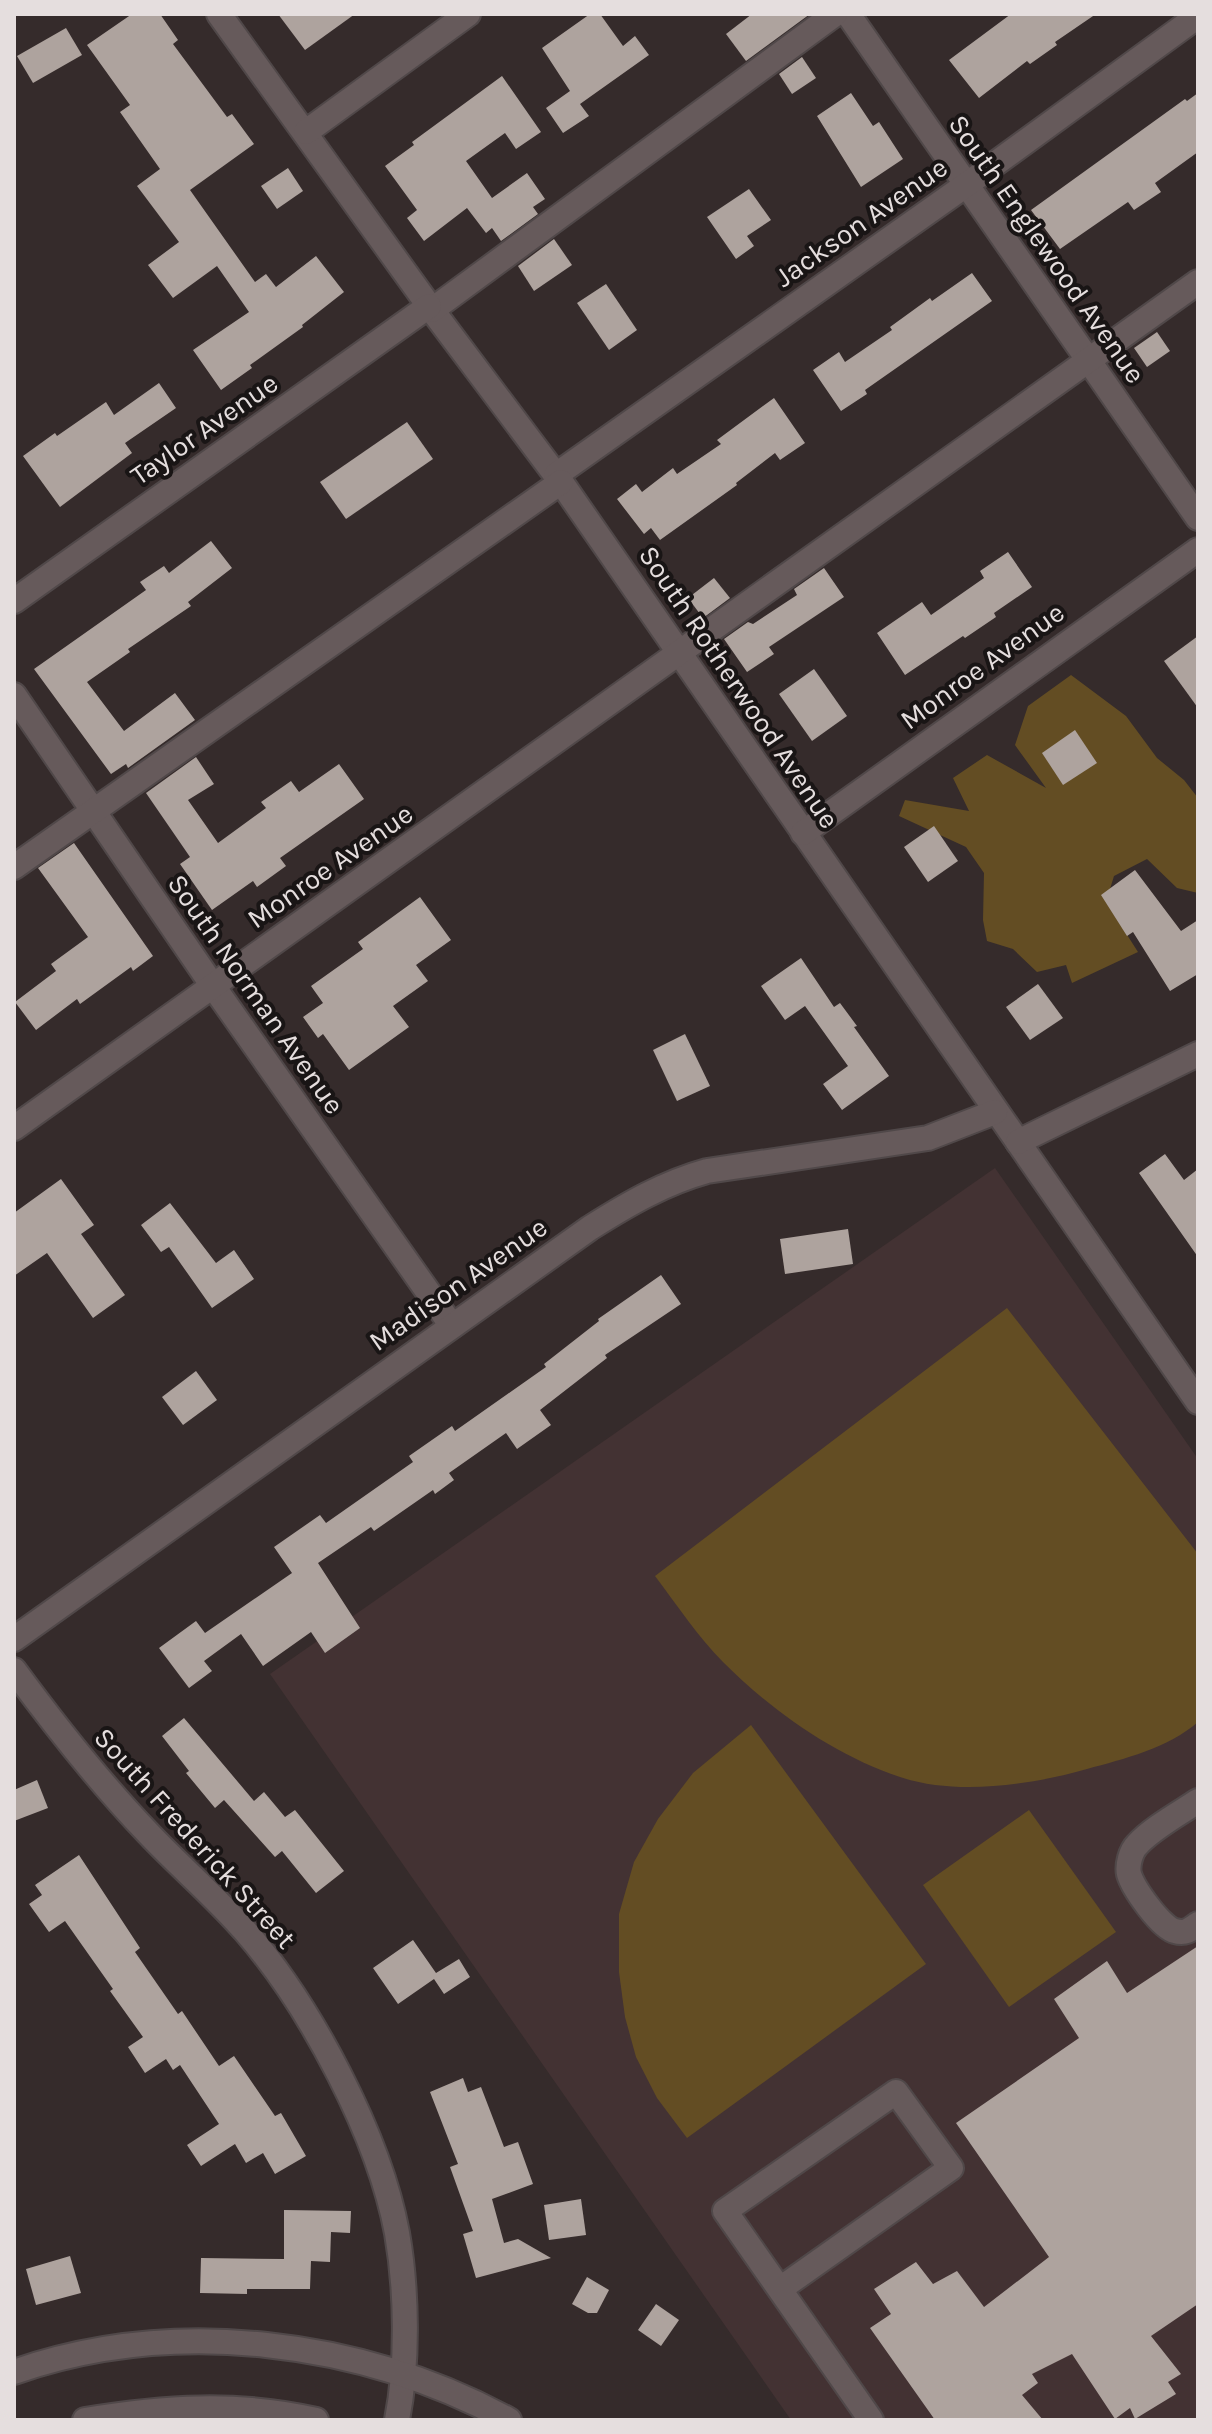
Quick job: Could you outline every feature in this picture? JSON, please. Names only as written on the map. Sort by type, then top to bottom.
[{"type":"street","name":"South Rotherwood Avenue","points":[[219,14],[430,308],[559,478],[1198,1402]]},
{"type":"street","points":[[306,132],[468,14]]},
{"type":"street","name":"Taylor Avenue","points":[[14,601],[430,308],[835,14]]},
{"type":"street","name":"South Englewood Avenue","points":[[848,14],[1198,518]]},
{"type":"street","name":"Jackson Avenue","points":[[14,867],[1198,16]]},
{"type":"street","name":"Monroe Avenue","points":[[14,1128],[1198,282]]},
{"type":"street","name":"Monroe Avenue","points":[[803,833],[1198,550]]},
{"type":"street","name":"South Norman Avenue","points":[[14,695],[213,986],[452,1326]]},
{"type":"street","points":[[1018,1142],[1198,1054]]},
{"type":"street","name":"Madison Avenue","points":[[14,1639],[590,1228],[638,1197],[675,1180],[707,1171],[928,1138],[995,1112]]},
{"type":"street","name":"South Frederick Street","points":[[14,1670],[87,1766],[149,1835],[246,1932],[296,2001],[335,2067],[365,2132],[386,2190],[397,2233],[405,2332],[397,2420]]},
{"type":"street","points":[[1198,1801],[1135,1846],[1129,1862],[1129,1875],[1162,1924],[1173,1931],[1187,1932],[1198,1924]]},
{"type":"street","points":[[780,2289],[951,2168],[896,2092],[725,2211],[871,2420]]},
{"type":"street","points":[[14,2372],[65,2357],[115,2348],[213,2341],[288,2347],[402,2374],[509,2420]]},
{"type":"street","points":[[85,2420],[124,2413],[213,2407],[278,2411],[316,2420]]},
{"type":"shaded area","points":[[1071,675],[1126,716],[1157,758],[1184,780],[1198,798],[1198,893],[1177,888],[1147,859],[1114,876],[1106,902],[1138,952],[1072,983],[1066,965],[1037,972],[1013,949],[987,941],[983,920],[984,873],[966,847],[899,816],[905,800],[969,811],[953,778],[987,755],[1046,788],[1015,745],[1028,706]]},
{"type":"shaded area","points":[[995,1168],[1198,1459],[1198,2420],[791,2420],[270,1674]]},
{"type":"shaded area","points":[[1007,1308],[1198,1554],[1198,1722],[1173,1739],[1145,1752],[1065,1775],[994,1786],[922,1783],[851,1757],[805,1730],[762,1698],[714,1652],[655,1576]]},
{"type":"shaded area","points":[[751,1725],[926,1964],[687,2138],[657,2098],[636,2057],[625,2017],[619,1972],[619,1914],[634,1862],[658,1819],[693,1773]]},
{"type":"shaded area","points":[[1029,1810],[1116,1932],[1009,2007],[923,1885]]},
{"type":"building","points":[[132,14],[160,14],[178,40],[173,44],[227,117],[232,114],[254,144],[190,190],[255,282],[266,274],[276,287],[316,256],[344,292],[221,390],[193,350],[249,312],[217,266],[173,298],[148,265],[179,242],[137,186],[160,169],[120,112],[130,105],[87,45]]},
{"type":"building","points":[[278,14],[355,14],[305,50]]},
{"type":"building","points":[[590,14],[600,14],[623,46],[635,36],[649,55],[580,104],[589,116],[563,133],[546,108],[570,91],[542,48]]},
{"type":"building","points":[[752,14],[810,14],[746,61],[726,34]]},
{"type":"building","points":[[1011,14],[1096,14],[1055,42],[1057,45],[1030,64],[1027,61],[979,98],[949,60]]},
{"type":"building","points":[[66,28],[82,55],[33,83],[17,56]]},
{"type":"building","points":[[802,57],[816,78],[792,94],[779,74]]},
{"type":"building","points":[[502,76],[541,132],[516,149],[505,133],[466,161],[492,198],[527,173],[545,199],[533,207],[538,214],[501,241],[492,228],[486,233],[467,208],[424,241],[407,218],[417,210],[385,166],[414,145],[412,142]]},
{"type":"building","points":[[851,93],[873,126],[879,122],[903,159],[861,187],[817,116]]},
{"type":"building","points":[[1198,93],[1198,152],[1155,183],[1161,192],[1134,210],[1128,202],[1060,249],[1031,210],[1185,99],[1187,101]]},
{"type":"building","points":[[288,168],[303,191],[277,209],[261,186]]},
{"type":"building","points":[[749,189],[771,220],[747,236],[754,246],[736,259],[707,217]]},
{"type":"building","points":[[554,239],[572,265],[534,291],[518,266]]},
{"type":"building","points":[[972,273],[992,301],[865,390],[867,394],[841,411],[813,370],[839,352],[845,362],[892,330],[890,327],[930,298],[932,301]]},
{"type":"building","points":[[606,284],[637,330],[609,350],[577,303]]},
{"type":"building","points":[[1157,332],[1170,351],[1147,367],[1134,348]]},
{"type":"building","points":[[159,383],[176,408],[125,443],[132,453],[60,507],[23,456],[106,402],[114,415]]},
{"type":"building","points":[[774,398],[805,443],[780,460],[775,453],[737,485],[660,540],[651,528],[644,534],[617,499],[636,484],[642,492],[673,468],[677,474],[721,444],[717,440]]},
{"type":"building","points":[[407,422],[433,459],[346,519],[320,482]]},
{"type":"building","points":[[211,541],[232,568],[188,602],[191,606],[128,649],[130,652],[87,682],[124,731],[175,693],[195,720],[128,768],[126,764],[111,774],[34,669],[146,590],[140,582],[164,566],[169,573]]},
{"type":"building","points":[[1008,552],[1032,587],[994,613],[996,617],[905,675],[877,633],[922,602],[931,615],[984,578],[980,571]]},
{"type":"building","points":[[824,568],[844,597],[769,647],[774,654],[747,672],[724,639],[797,595],[794,589]]},
{"type":"building","points":[[714,578],[730,598],[703,618],[688,598]]},
{"type":"building","points":[[1198,636],[1198,708],[1164,661]]},
{"type":"building","points":[[814,669],[847,716],[812,741],[779,694]]},
{"type":"building","points":[[1075,730],[1097,763],[1063,785],[1042,753]]},
{"type":"building","points":[[196,757],[214,784],[188,800],[218,843],[266,808],[261,802],[291,781],[299,792],[339,764],[364,799],[280,858],[286,866],[257,887],[253,881],[212,910],[180,864],[190,857],[146,793]]},
{"type":"building","points":[[934,826],[958,861],[928,882],[904,847]]},
{"type":"building","points":[[74,843],[153,956],[133,971],[131,967],[80,1004],[77,999],[36,1030],[15,1002],[56,971],[51,964],[88,937],[38,868]]},
{"type":"building","points":[[1135,870],[1181,931],[1198,920],[1198,974],[1170,991],[1133,932],[1127,936],[1101,895]]},
{"type":"building","points":[[420,897],[451,940],[416,965],[428,981],[393,1006],[409,1027],[349,1070],[323,1034],[318,1038],[303,1017],[323,1003],[311,986],[363,949],[358,942]]},
{"type":"building","points":[[801,958],[834,1007],[840,1003],[889,1076],[842,1110],[823,1084],[848,1066],[805,1006],[785,1020],[761,986]]},
{"type":"building","points":[[1038,984],[1063,1018],[1030,1040],[1006,1007]]},
{"type":"building","points":[[685,1034],[710,1086],[677,1101],[653,1050]]},
{"type":"building","points":[[1165,1154],[1184,1180],[1198,1169],[1198,1257],[1139,1173]]},
{"type":"building","points":[[61,1179],[94,1225],[81,1234],[125,1295],[93,1318],[47,1253],[14,1276],[14,1213]]},
{"type":"building","points":[[170,1203],[216,1263],[234,1250],[254,1279],[212,1308],[169,1247],[161,1252],[141,1225]]},
{"type":"building","points":[[848,1229],[853,1264],[785,1274],[780,1239]]},
{"type":"building","points":[[661,1275],[681,1304],[605,1355],[607,1358],[540,1410],[551,1425],[517,1449],[506,1433],[449,1473],[454,1480],[435,1494],[433,1490],[374,1531],[371,1527],[318,1563],[360,1628],[325,1653],[311,1632],[263,1666],[241,1634],[204,1661],[212,1671],[189,1688],[159,1648],[196,1621],[205,1633],[292,1573],[274,1547],[320,1515],[326,1523],[413,1462],[409,1456],[452,1426],[455,1431],[546,1367],[544,1364],[598,1319]]},
{"type":"building","points":[[196,1371],[217,1400],[183,1425],[162,1397]]},
{"type":"building","points":[[184,1718],[254,1801],[264,1792],[285,1817],[295,1810],[344,1871],[316,1893],[282,1851],[275,1857],[224,1800],[215,1808],[186,1773],[189,1771],[162,1736]]},
{"type":"building","points":[[37,1780],[48,1808],[14,1821],[14,1790]]},
{"type":"building","points":[[79,1855],[140,1948],[135,1952],[178,2014],[182,2011],[219,2066],[234,2056],[275,2116],[281,2113],[306,2156],[275,2174],[263,2153],[246,2163],[235,2144],[201,2166],[187,2145],[219,2124],[180,2065],[173,2070],[166,2059],[145,2073],[128,2047],[143,2037],[110,1991],[113,1989],[65,1921],[49,1932],[29,1904],[42,1895],[35,1885]]},
{"type":"building","points":[[413,1940],[436,1973],[459,1959],[470,1977],[444,1994],[434,1979],[398,2004],[373,1968]]},
{"type":"building","points":[[1198,1946],[1198,2304],[1151,2336],[1181,2374],[1168,2382],[1176,2394],[1135,2419],[1130,2408],[1115,2419],[1072,2354],[1032,2374],[1038,2383],[1022,2395],[1043,2420],[935,2420],[870,2328],[891,2314],[874,2289],[916,2262],[933,2284],[957,2271],[984,2307],[1049,2257],[956,2123],[1079,2038],[1054,1999],[1107,1961],[1127,1993]]},
{"type":"building","points":[[463,2078],[468,2092],[481,2087],[504,2147],[518,2142],[533,2184],[492,2199],[504,2243],[518,2239],[551,2258],[476,2278],[463,2234],[473,2231],[450,2167],[458,2164],[430,2092]]},
{"type":"building","points":[[581,2199],[586,2235],[549,2240],[544,2205]]},
{"type":"building","points":[[284,2210],[351,2211],[350,2233],[331,2232],[330,2262],[311,2261],[310,2289],[247,2289],[247,2294],[200,2293],[201,2258],[284,2259]]},
{"type":"building","points":[[70,2256],[81,2293],[36,2305],[26,2269]]},
{"type":"building","points":[[587,2277],[609,2290],[597,2313],[588,2313],[572,2304]]},
{"type":"building","points":[[656,2304],[679,2320],[661,2346],[638,2330]]}]
